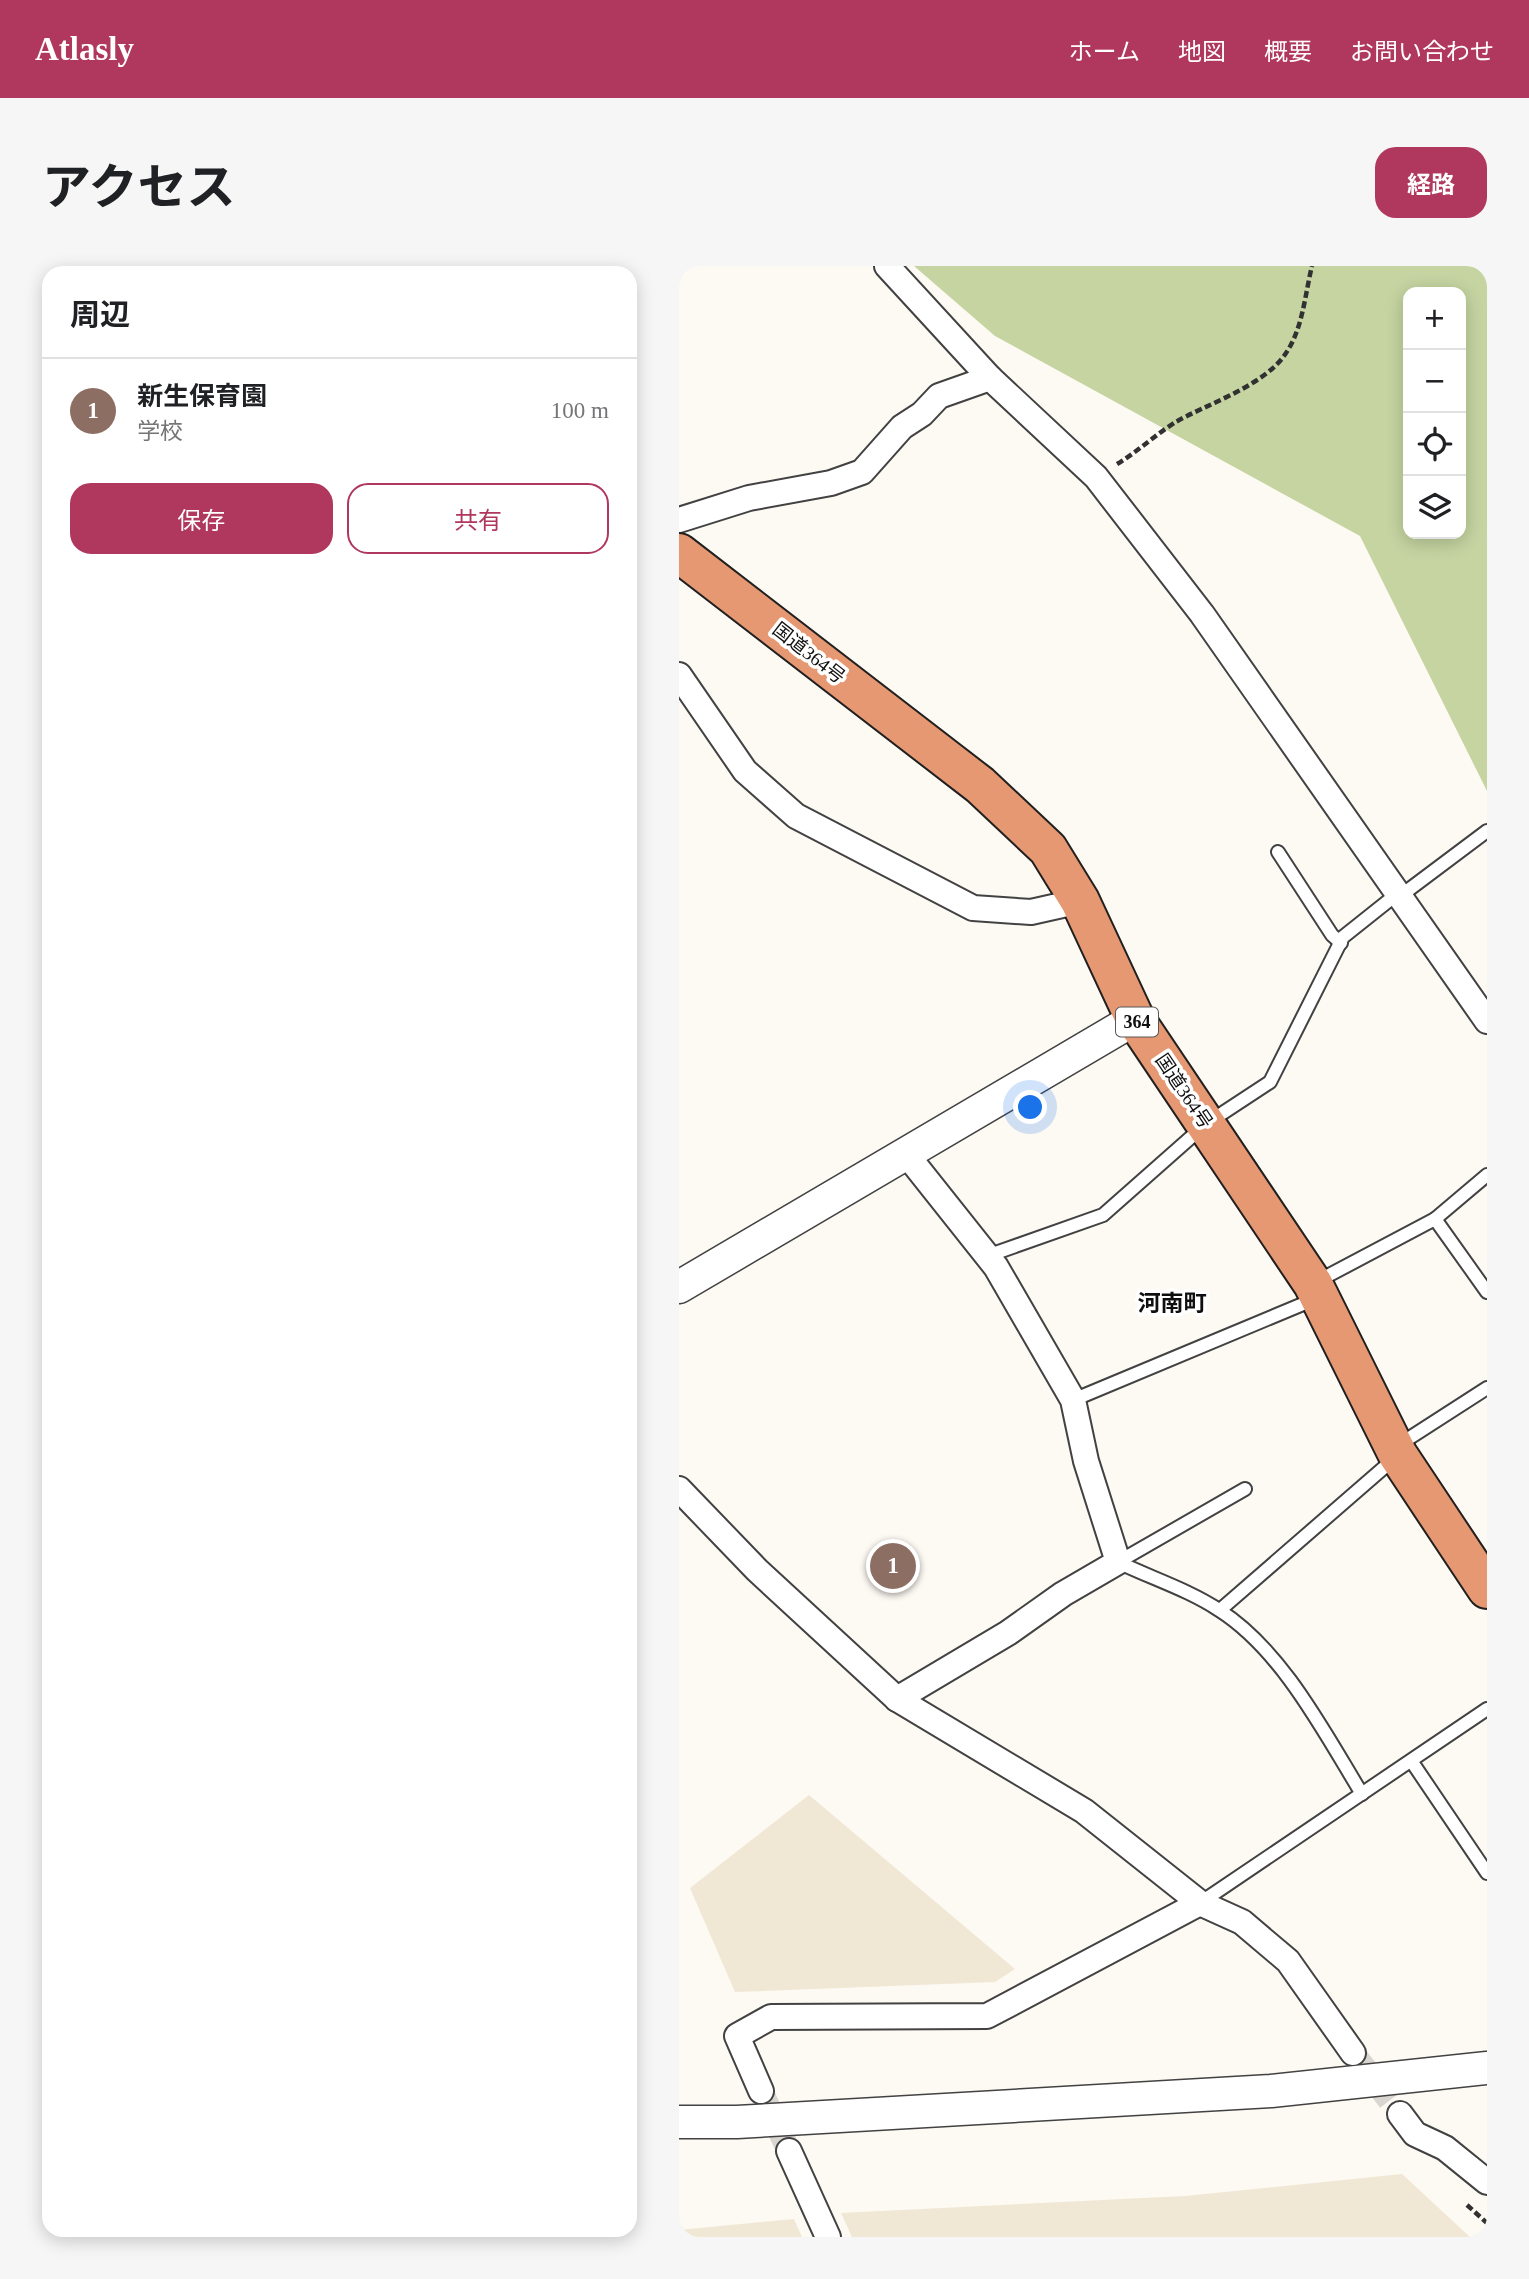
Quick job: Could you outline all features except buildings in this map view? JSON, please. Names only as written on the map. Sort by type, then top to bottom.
[{"type":"highway","name":"国道364号","points":[[679,553],[980,785],[1048,849],[1080,901],[1135,1019],[1316,1290],[1396,1452],[1483,1576]]},
{"type":"street","points":[[887,266],[989,378],[1096,477],[1202,614],[1487,1021]]},
{"type":"street","points":[[679,520],[749,498],[831,482],[862,472],[902,427],[922,414],[939,396],[989,378]]},
{"type":"street","points":[[679,675],[745,771],[806,822],[973,908],[1031,912],[1080,901]]},
{"type":"street","points":[[679,1287],[1135,1019]]},
{"type":"street","points":[[897,1699],[1008,1633],[1063,1594],[1118,1562],[1086,1461],[1073,1400],[988,1256],[907,1155]]},
{"type":"street","points":[[679,1489],[757,1570],[897,1699],[1084,1811],[1200,1903],[1242,1922],[1288,1961],[1353,2053]]},
{"type":"street","points":[[761,2091],[737,2036],[771,2017],[987,2016],[1200,1903]]},
{"type":"street","points":[[679,2122],[737,2122],[1271,2091],[1487,2068]]},
{"type":"street","points":[[1400,2114],[1415,2134],[1445,2148],[1487,2182]]},
{"type":"street","points":[[789,2151],[828,2237]]},
{"type":"lane","points":[[988,1256],[1103,1215],[1206,1124],[1270,1082],[1343,937],[1487,831]]},
{"type":"lane","points":[[1278,852],[1332,935],[1341,943]]},
{"type":"lane","points":[[1073,1400],[1316,1290],[1435,1220],[1487,1175]]},
{"type":"lane","points":[[1435,1220],[1487,1292]]},
{"type":"lane","points":[[1220,1610],[1396,1452],[1487,1388]]},
{"type":"lane","points":[[1118,1562],[1245,1489]]},
{"type":"lane","points":[[1118,1562],[1220,1610],[1291,1679],[1362,1794]]},
{"type":"lane","points":[[1200,1903],[1487,1709]]},
{"type":"lane","points":[[1412,1762],[1487,1873]]},
{"type":"path","points":[[1096,477],[1177,421],[1212,406],[1255,380],[1286,354],[1299,326],[1312,266]]},
{"type":"shaded area","points":[[809,1795],[1015,1969],[995,1982],[735,1992],[690,1888]]},
{"type":"shaded area","points":[[1402,2174],[1470,2237],[852,2237],[841,2213],[1185,2196]]},
{"type":"shaded area","points":[[794,2219],[802,2237],[679,2237],[679,2230]]},
{"type":"green space","points":[[914,266],[1487,266],[1487,791],[1360,536],[995,336]]},
{"type":"tunnel","points":[[1353,2053],[1400,2114]]},
{"type":"tunnel","points":[[761,2091],[789,2151]]},
{"type":"place","name":"新生保育園","points":[[893,1566]]},
{"type":"district","name":"河南町","points":[[1172,1303]]}]
